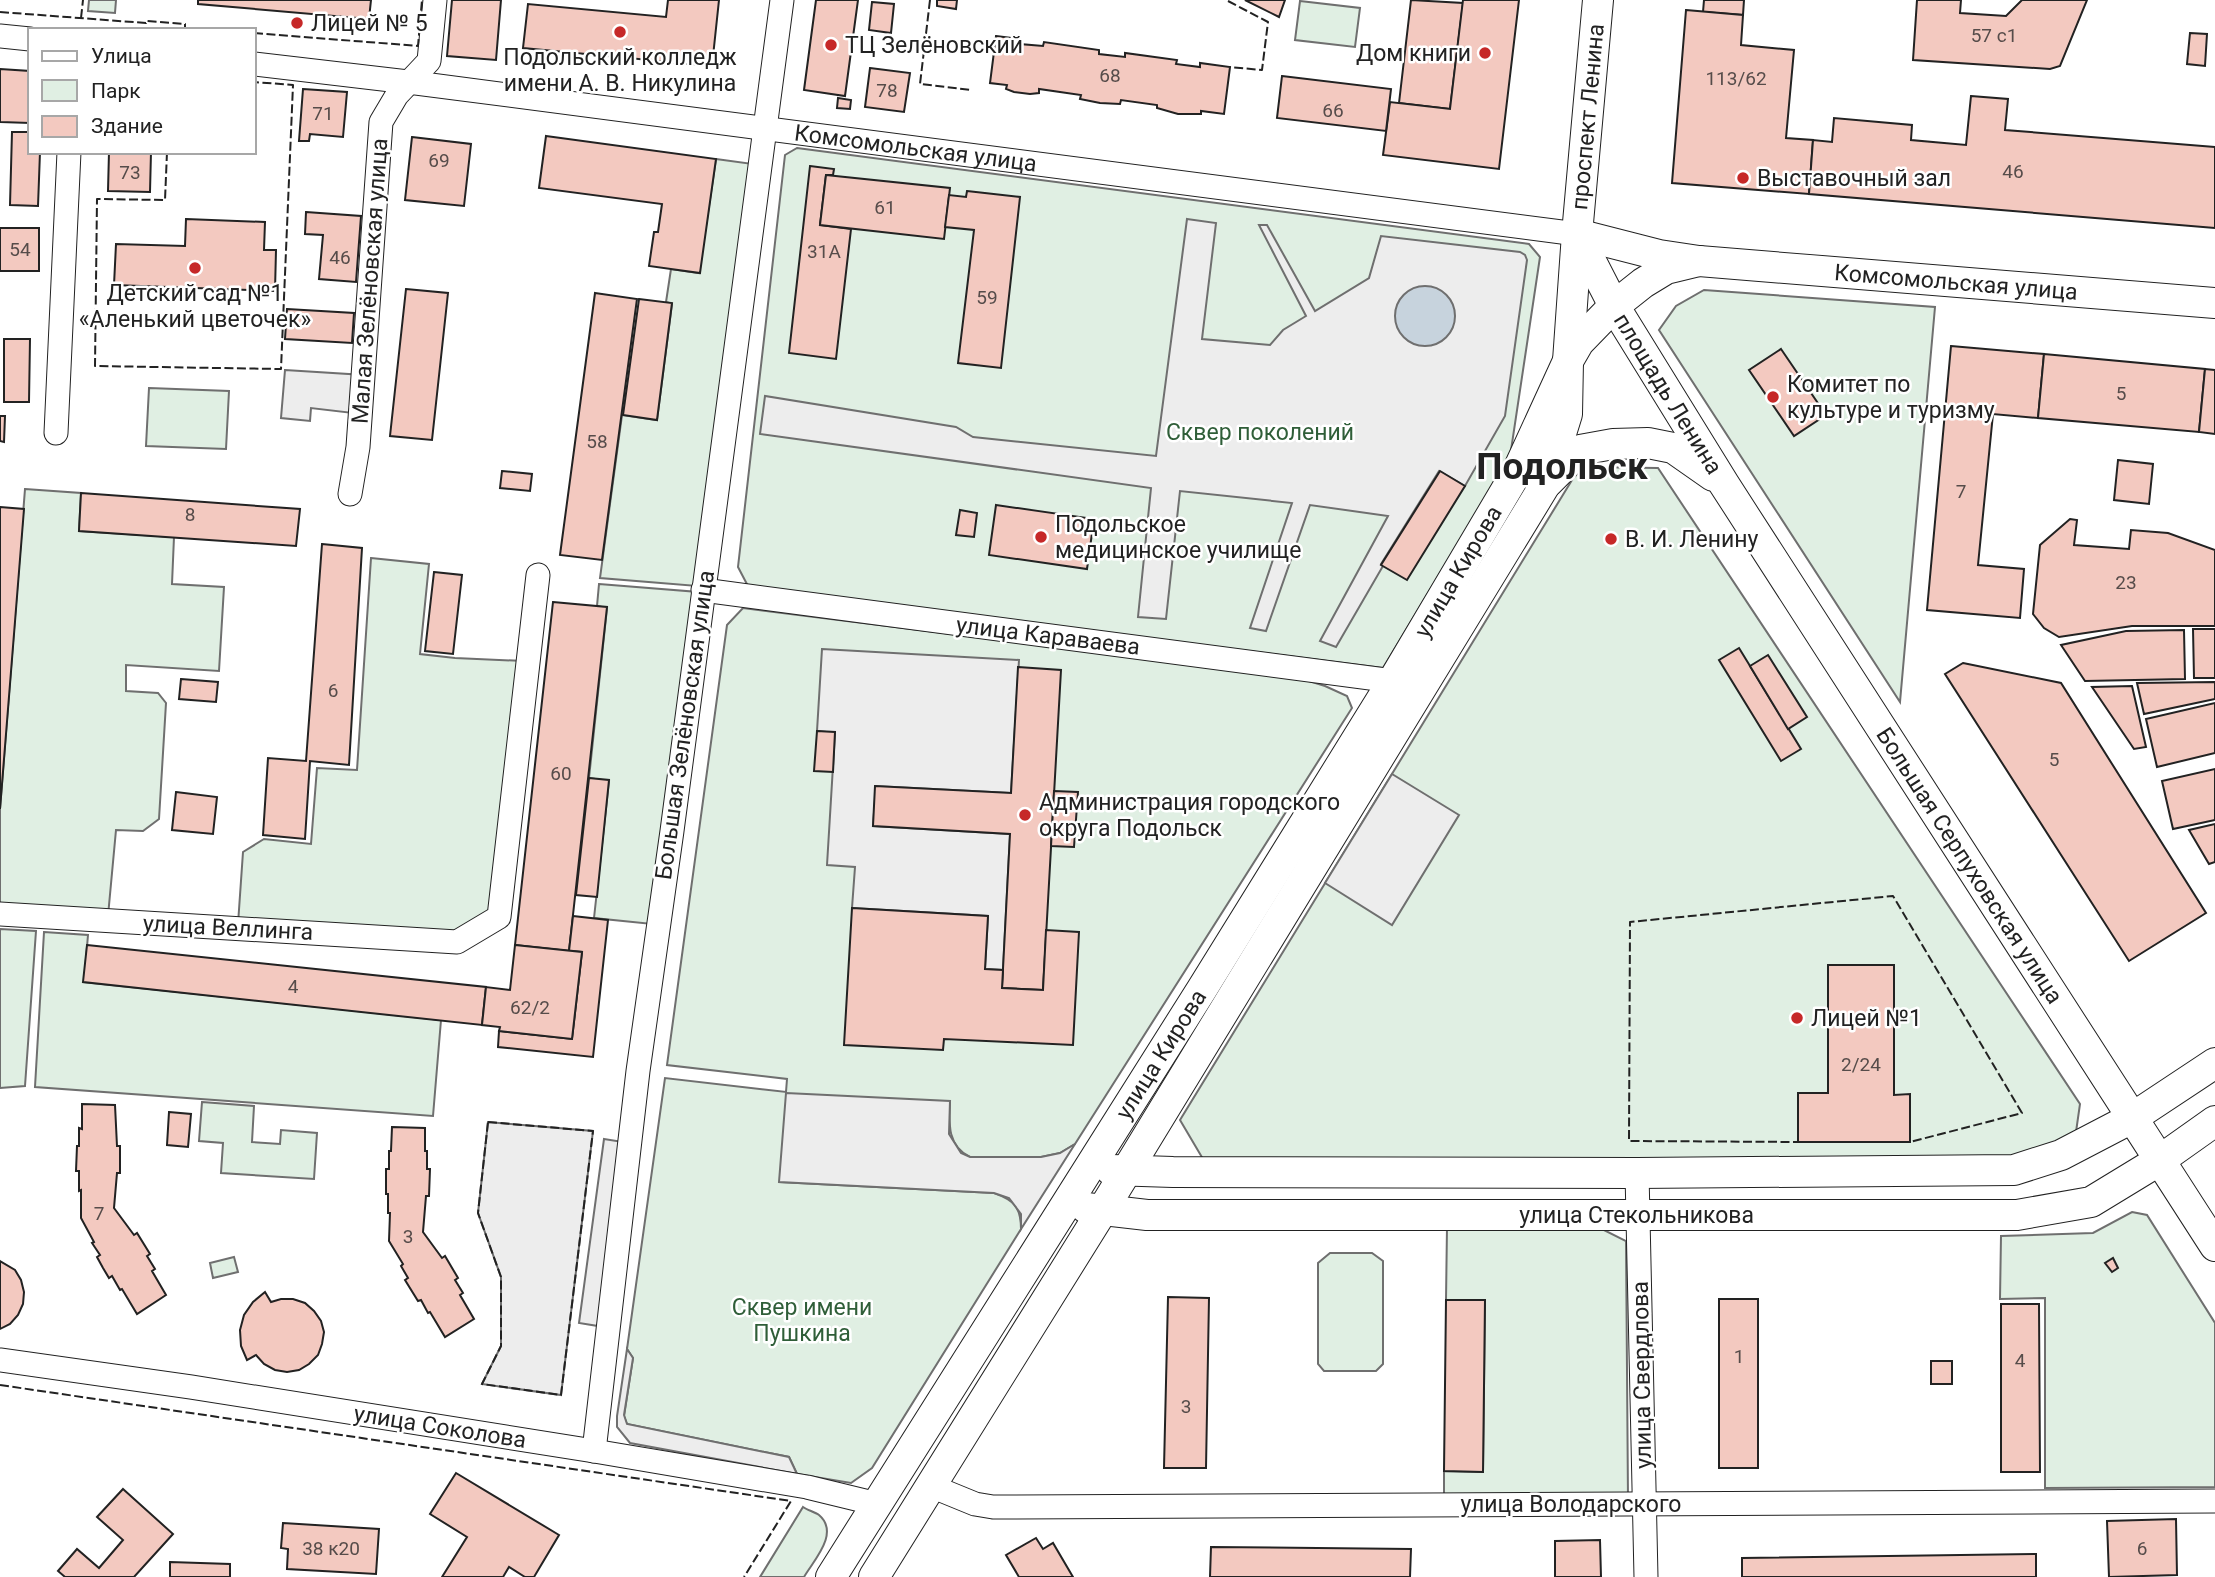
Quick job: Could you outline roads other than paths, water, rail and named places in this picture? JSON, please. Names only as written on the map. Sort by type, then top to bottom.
[{"type":"main road","name":"проспект Ленина","points":[[1577,234],[1598,0]]},
{"type":"main road","points":[[1567,361],[1577,234],[1659,255],[1699,261]]},
{"type":"main road","name":"площадь Ленина","points":[[1577,234],[1614,306],[1724,484]]},
{"type":"main road","points":[[1567,361],[1579,342],[1614,306],[1643,283],[1666,269],[1699,261]]},
{"type":"main road","name":"Комсомольская улица","points":[[1699,261],[2215,303]]},
{"type":"main road","name":"улица Кирова","points":[[874,1577],[1102,1211],[1545,485],[1567,414],[1567,361]]},
{"type":"main road","name":"улица Кирова","points":[[831,1577],[1393,681],[1518,470],[1567,361]]},
{"type":"main road","name":"площадь Ленина","points":[[1545,485],[1580,450],[1613,444],[1648,443],[1673,448],[1724,484]]},
{"type":"main road","name":"Большая Серпуховская улица","points":[[1724,484],[2215,1246]]},
{"type":"main road","name":"улица Стекольникова","points":[[1086,1171],[1637,1173],[2014,1170],[2061,1155],[2132,1118],[2215,1063]]},
{"type":"main road","name":"улица Стекольникова","points":[[1066,1203],[1102,1211],[1147,1215],[2017,1215],[2091,1202],[2160,1160],[2215,1121]]},
{"type":"main road","points":[[1066,1203],[1127,1170]]},
{"type":"main road","points":[[877,1504],[912,1516]]},
{"type":"street","name":"Малая Зелёновская улица","points":[[350,495],[358,447],[381,122],[397,94],[429,61],[435,0]]},
{"type":"street","name":"Большая Зелёновская улица","points":[[594,1451],[638,1071],[782,0]]},
{"type":"street","points":[[0,36],[28,39]]},
{"type":"street","name":"Комсомольская улица","points":[[256,64],[1577,234]]},
{"type":"street","points":[[56,433],[69,154]]},
{"type":"street","name":"улица Веллинга","points":[[0,914],[457,942],[499,917],[538,575]]},
{"type":"street","name":"улица Караваева","points":[[703,590],[1393,681]]},
{"type":"street","name":"улица Свердлова","points":[[1637,1173],[1646,1577]]},
{"type":"street","name":"улица Соколова","points":[[0,1360],[191,1387],[594,1451],[807,1487],[877,1504]]},
{"type":"street","name":"улица Володарского","points":[[931,1486],[975,1504],[993,1507],[2215,1501]]},
{"type":"place","name":"Лицей № 5","points":[[297,23]]},
{"type":"place","name":"Подольский колледж имени А. В. Никулина","points":[[620,32]]},
{"type":"place","name":"ТЦ Зелёновский","points":[[831,45]]},
{"type":"place","name":"Дом книги","points":[[1485,53]]},
{"type":"place","name":"Выставочный зал","points":[[1743,178]]},
{"type":"place","name":"Детский сад №1 «Аленький цветочек»","points":[[195,268]]},
{"type":"place","name":"Комитет по культуре и туризму","points":[[1773,397]]},
{"type":"place","name":"Подольское медицинское училище","points":[[1041,537]]},
{"type":"place","name":"В. И. Ленину","points":[[1611,539]]},
{"type":"place","name":"Администрация городского округа Подольск","points":[[1025,815]]},
{"type":"place","name":"Лицeй №1","points":[[1797,1018]]},
{"type":"district","name":"Подольск","points":[[1562,466]]},
{"type":"park label","name":"Сквер поколений","points":[[1260,432]]},
{"type":"park label","name":"Сквер имени Пушкина","points":[[802,1320]]}]
